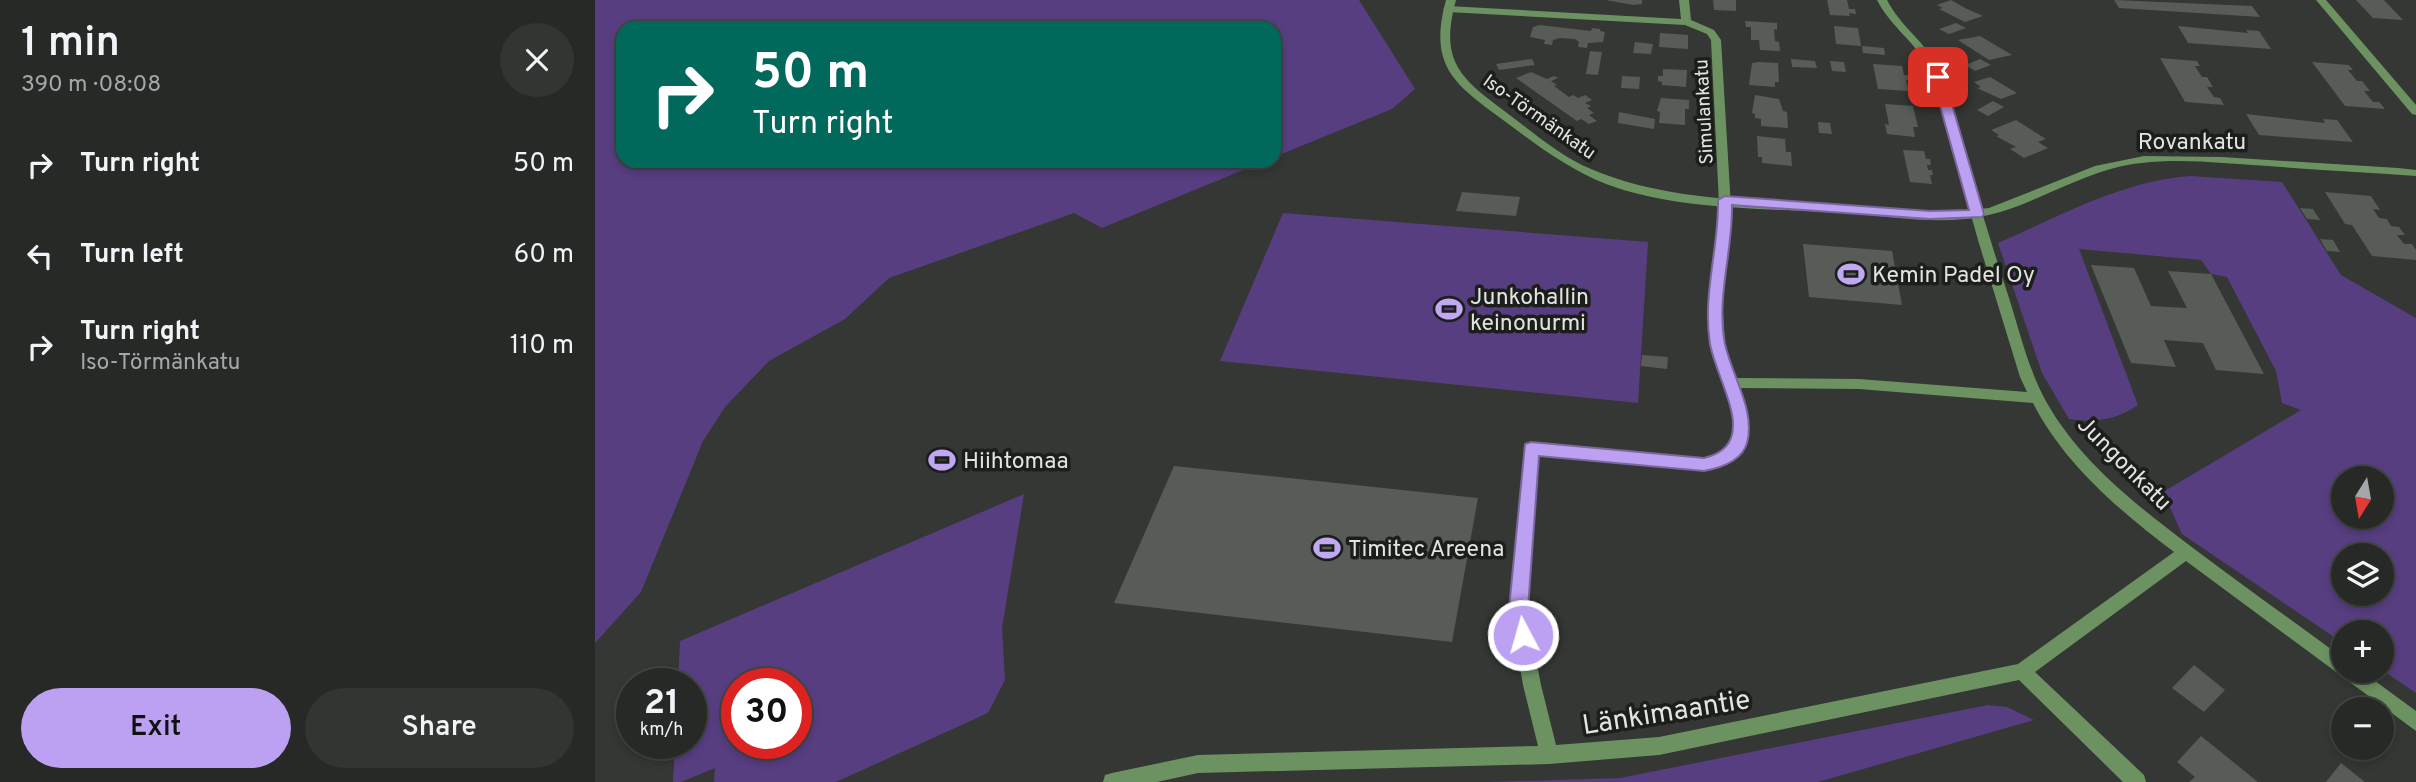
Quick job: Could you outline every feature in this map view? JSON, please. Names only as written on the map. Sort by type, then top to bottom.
[{"type":"street","points":[[1450,5],[1686,22],[1684,0]]},
{"type":"street","name":"Jungonkatu","points":[[1882,0],[1890,15],[1926,53],[1935,69],[2027,377],[2036,398],[2089,468],[2135,514],[2331,659]]},
{"type":"street","points":[[2321,0],[2416,112]]},
{"type":"street","name":"Iso-Törmänkatu","points":[[1450,5],[1442,35],[1444,50],[1453,69],[1490,105],[1551,150],[1585,171],[1635,188],[1725,200],[1930,215],[1977,214]]},
{"type":"street","name":"Simulankatu","points":[[1686,22],[1706,29],[1716,40],[1725,200]]},
{"type":"street","name":"Rovankatu","points":[[1977,214],[2041,194],[2115,163],[2140,159],[2182,157],[2416,173]]},
{"type":"street","points":[[1549,755],[1518,609],[1531,449],[1712,464],[1730,455],[1741,437],[1742,424],[1718,344],[1716,312],[1719,262],[1726,224],[1725,200]]},
{"type":"street","points":[[1728,383],[1859,384],[2036,398]]},
{"type":"street","name":"Länkimaantie","points":[[1112,782],[1198,764],[1549,755],[1658,746],[2022,671],[2187,552]]},
{"type":"street","points":[[2022,671],[2137,782]]},
{"type":"street","name":"Jungonkatu","points":[[2364,683],[2416,722]]},
{"type":"shaded area","points":[[595,0],[1359,0],[1415,89],[1392,109],[1281,154],[1281,21],[616,21],[616,168],[1248,168],[1102,228],[1074,213],[889,278],[845,319],[769,361],[725,407],[703,441],[641,592],[595,643]]},
{"type":"shaded area","points":[[2190,176],[2282,182],[2341,275],[2416,318],[2416,693],[2394,678],[2394,620],[2331,620],[2331,635],[2182,534],[2163,492],[2301,410],[2282,403],[2276,371],[2227,277],[2211,274],[2201,260],[2079,249],[2138,405],[2105,419],[2069,419],[2042,373],[1998,243],[2092,201],[2140,185]]},
{"type":"shaded area","points":[[1283,213],[1648,242],[1638,403],[1220,361]]},
{"type":"shaded area","points":[[1024,494],[1002,628],[1005,680],[988,713],[836,782],[714,782],[715,768],[681,782],[673,782],[674,759],[707,759],[707,668],[679,668],[680,641]]},
{"type":"shaded area","points":[[1988,705],[2007,707],[2034,720],[1818,782],[1488,782],[1620,778]]},
{"type":"building","points":[[1606,0],[1642,0],[1642,4],[1633,5]]},
{"type":"building","points":[[1713,0],[1736,0],[1736,11],[1714,10]]},
{"type":"building","points":[[1827,0],[1847,0],[1849,9],[1855,9],[1856,14],[1830,15]]},
{"type":"building","points":[[1951,0],[1983,16],[1965,22],[1939,9],[1943,8],[1937,5]]},
{"type":"building","points":[[2114,0],[2252,6],[2260,17],[2119,8]]},
{"type":"building","points":[[2356,0],[2384,0],[2403,20],[2373,18]]},
{"type":"building","points":[[1745,21],[1777,23],[1777,30],[1774,29],[1775,41],[1779,42],[1780,51],[1760,50],[1759,40],[1751,40],[1751,27],[1746,27]]},
{"type":"building","points":[[1956,23],[1966,28],[1949,34],[1939,29]]},
{"type":"building","points":[[1540,25],[1591,31],[1592,28],[1605,32],[1603,42],[1588,43],[1587,48],[1578,47],[1579,42],[1575,39],[1560,38],[1553,40],[1552,45],[1544,44],[1545,40],[1530,37],[1533,27]]},
{"type":"building","points":[[1834,26],[1858,28],[1861,46],[1836,44]]},
{"type":"building","points":[[2178,26],[2248,33],[2246,30],[2259,31],[2271,49],[2188,43]]},
{"type":"building","points":[[1660,33],[1688,35],[1688,49],[1659,47]]},
{"type":"building","points":[[1980,36],[2012,55],[1989,60],[1958,40]]},
{"type":"building","points":[[1635,42],[1653,44],[1651,54],[1633,53]]},
{"type":"building","points":[[1862,46],[1884,48],[1885,55],[1863,53]]},
{"type":"building","points":[[1590,51],[1602,52],[1598,75],[1586,74]]},
{"type":"building","points":[[2160,58],[2197,61],[2200,66],[2195,66],[2213,87],[2207,87],[2224,105],[2185,102]]},
{"type":"building","points":[[1532,59],[1535,65],[1499,70],[1496,64]]},
{"type":"building","points":[[1791,59],[1815,61],[1817,68],[1792,67]]},
{"type":"building","points":[[1980,59],[1991,65],[1975,71],[1965,65]]},
{"type":"building","points":[[1830,61],[1844,62],[1846,72],[1832,71]]},
{"type":"building","points":[[2312,62],[2349,65],[2353,70],[2348,70],[2370,91],[2364,91],[2373,102],[2379,102],[2385,109],[2345,106]]},
{"type":"building","points":[[1752,63],[1778,63],[1779,82],[1775,82],[1775,87],[1749,85]]},
{"type":"building","points":[[1873,64],[1902,66],[1904,75],[1910,75],[1911,80],[1906,80],[1909,91],[1878,89]]},
{"type":"building","points":[[1663,69],[1687,70],[1686,87],[1662,85],[1658,76],[1663,76]]},
{"type":"building","points":[[1531,72],[1547,79],[1554,76],[1558,78],[1551,81],[1569,97],[1573,95],[1578,98],[1585,95],[1592,100],[1585,103],[1591,106],[1587,108],[1594,113],[1589,115],[1597,121],[1589,124],[1581,119],[1577,121],[1516,78]]},
{"type":"building","points":[[1622,76],[1640,77],[1639,89],[1621,88]]},
{"type":"building","points":[[1990,77],[2017,93],[2001,99],[1977,88],[1981,87],[1974,82]]},
{"type":"building","points":[[1755,95],[1779,99],[1783,111],[1787,112],[1788,128],[1761,126],[1761,119],[1755,118],[1752,113]]},
{"type":"building","points":[[1661,98],[1689,100],[1689,109],[1685,109],[1685,125],[1659,123],[1660,112],[1657,111]]},
{"type":"building","points":[[1993,101],[2004,107],[1988,116],[1977,110]]},
{"type":"building","points":[[1885,104],[1913,106],[1918,127],[1913,127],[1915,137],[1887,134],[1885,124],[1889,125]]},
{"type":"building","points":[[1619,112],[1655,119],[1654,129],[1618,123]]},
{"type":"building","points":[[2246,114],[2325,123],[2323,119],[2337,120],[2353,142],[2259,135]]},
{"type":"building","points":[[2016,120],[2046,139],[2038,142],[2048,148],[2024,158],[2010,149],[2016,147],[1996,136],[1999,135],[1991,130]]},
{"type":"building","points":[[1818,122],[1830,123],[1832,134],[1819,133]]},
{"type":"building","points":[[1757,136],[1785,139],[1786,152],[1791,152],[1792,166],[1762,163],[1762,157],[1758,157]]},
{"type":"building","points":[[1903,150],[1924,151],[1926,159],[1930,159],[1931,165],[1927,165],[1928,170],[1932,170],[1932,184],[1910,182]]},
{"type":"building","points":[[1462,192],[1520,197],[1516,216],[1456,211]]},
{"type":"building","points":[[2325,192],[2371,196],[2380,210],[2373,209],[2379,218],[2387,219],[2391,226],[2399,227],[2405,235],[2397,235],[2404,244],[2412,244],[2416,250],[2416,260],[2372,256],[2352,225],[2345,224]]},
{"type":"building","points":[[2300,208],[2313,209],[2320,220],[2307,219]]},
{"type":"building","points":[[2320,239],[2333,240],[2340,252],[2327,251]]},
{"type":"building","name":"Kemin Padel Oy","points":[[1803,244],[1892,251],[1902,305],[1809,297]]},
{"type":"building","points":[[2091,265],[2134,268],[2151,306],[2187,308],[2168,271],[2211,274],[2264,374],[2216,370],[2203,343],[2164,340],[2176,367],[2131,363]]},
{"type":"building","points":[[1642,355],[1668,357],[1667,369],[1641,366]]},
{"type":"building","points":[[1174,466],[1478,498],[1452,642],[1114,603]]},
{"type":"building","points":[[2194,665],[2225,690],[2204,712],[2172,688]]},
{"type":"building","points":[[2201,736],[2258,782],[2189,782],[2195,777],[2177,762]]},
{"type":"building","points":[[2341,763],[2365,782],[2326,782]]},
{"type":"place","name":"Kemin Padel Oy","points":[[1851,274]]},
{"type":"place","name":"Junkohallin keinonurmi","points":[[1449,309]]},
{"type":"place","name":"Hiihtomaa","points":[[942,460]]},
{"type":"place","name":"Timitec Areena","points":[[1327,548]]},
{"type":"route","points":[[1523,635],[1518,609],[1531,449],[1704,465],[1721,461],[1738,445],[1742,424],[1718,344],[1716,312],[1719,262],[1726,224],[1725,200],[1930,215],[1977,214],[1938,77]]}]
